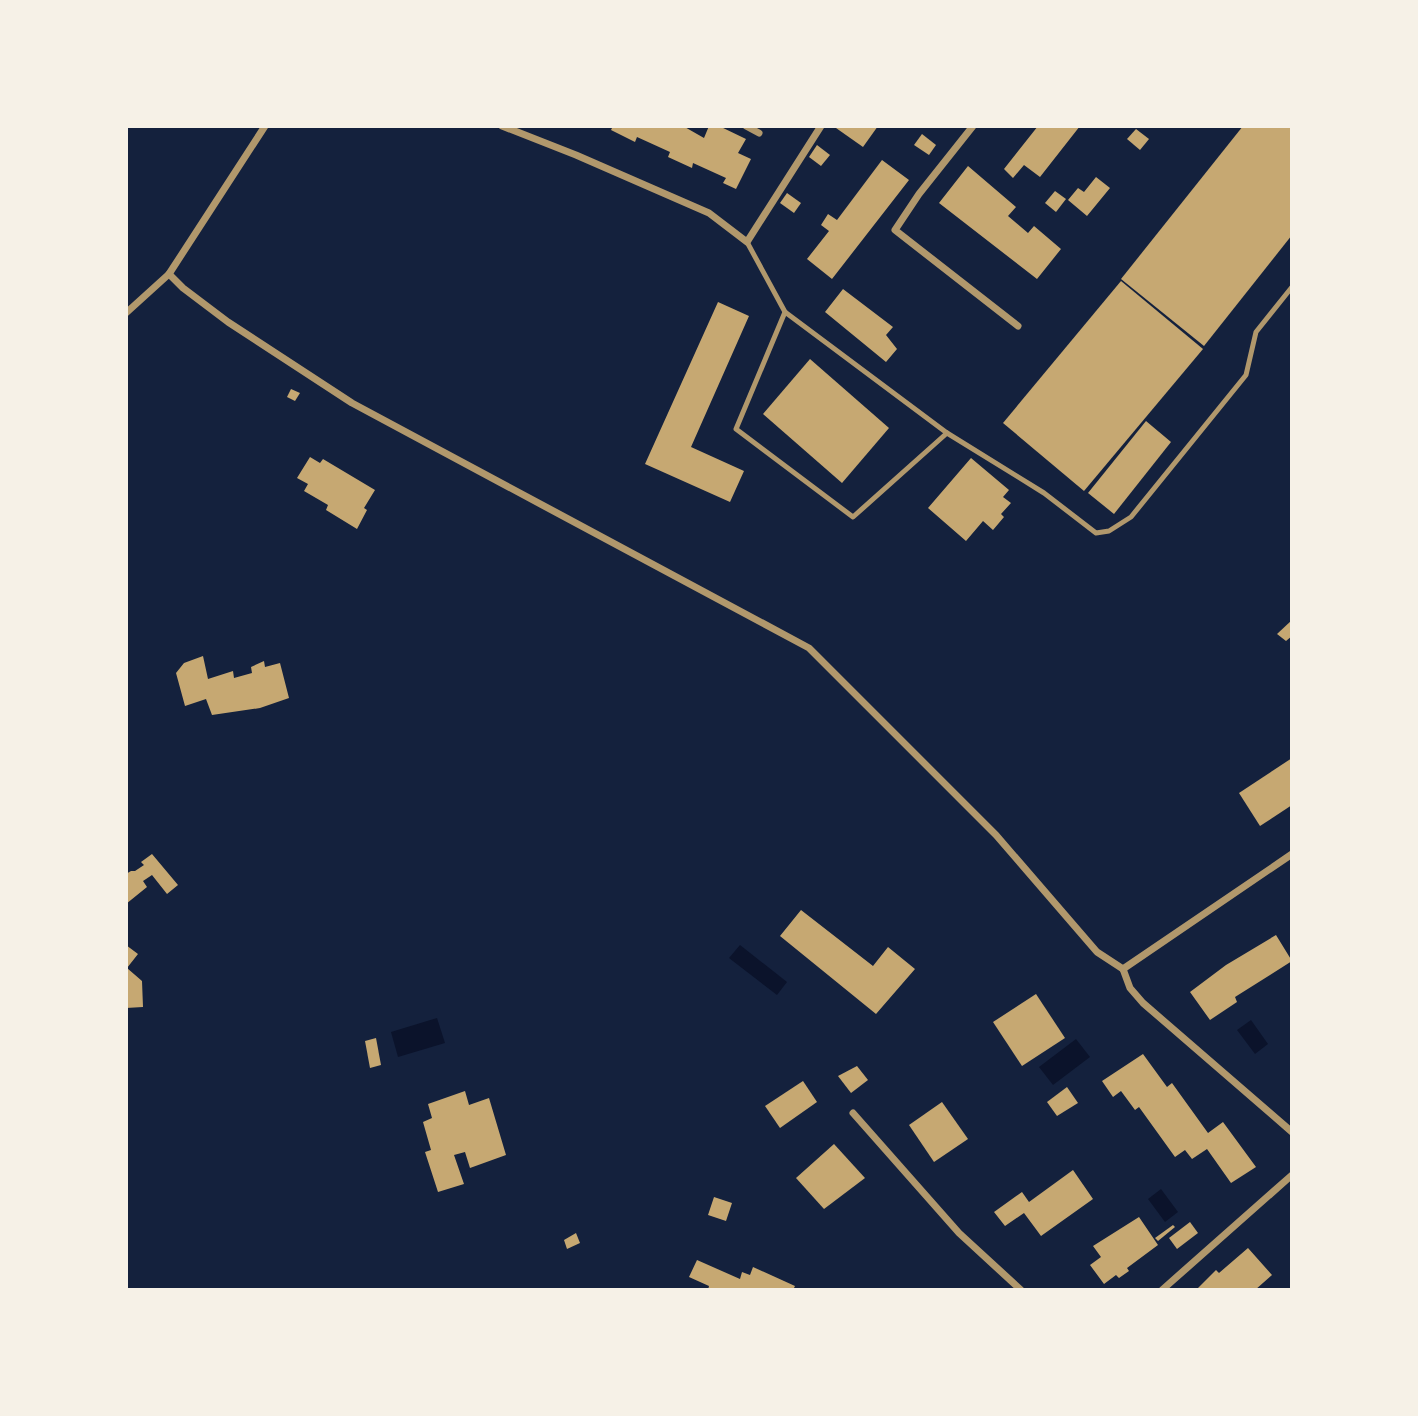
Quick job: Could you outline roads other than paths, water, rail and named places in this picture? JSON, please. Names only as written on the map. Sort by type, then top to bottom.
[{"type":"street","points":[[126,313],[169,274],[265,126]]},
{"type":"street","points":[[502,126],[709,213],[747,242],[821,126]]},
{"type":"street","points":[[746,126],[759,133]]},
{"type":"street","points":[[973,126],[919,194],[895,230],[1018,326]]},
{"type":"street","points":[[169,274],[228,322],[352,403],[809,648],[996,835],[1097,953],[1123,969],[1130,988],[1143,1003],[1292,1132]]},
{"type":"street","points":[[1123,969],[1292,854]]},
{"type":"street","points":[[853,1113],[959,1233],[1021,1290]]},
{"type":"street","points":[[1162,1290],[1292,1175]]},
{"type":"lane","points":[[747,242],[785,313],[947,433],[1044,493],[1096,533],[1109,531],[1131,517],[1246,375],[1256,332],[1292,287]]},
{"type":"lane","points":[[785,313],[736,429],[842,509],[853,517],[947,433]]},
{"type":"water","points":[[740,945],[787,982],[777,995],[729,958]]},
{"type":"water","points":[[437,1018],[445,1043],[398,1057],[391,1032]]},
{"type":"water","points":[[1251,1020],[1268,1044],[1255,1054],[1237,1030]]},
{"type":"water","points":[[1076,1039],[1090,1057],[1053,1085],[1039,1067]]},
{"type":"water","points":[[1161,1189],[1178,1212],[1165,1222],[1148,1199]]}]
